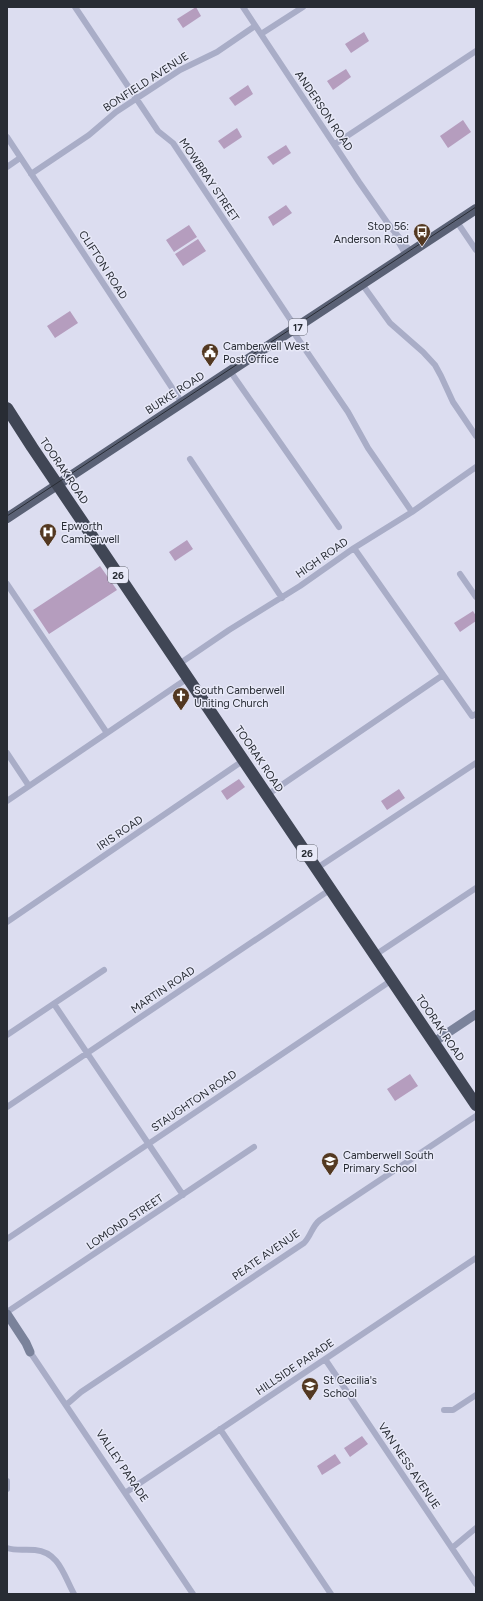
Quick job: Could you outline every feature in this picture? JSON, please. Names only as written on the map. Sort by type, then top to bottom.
[{"type":"highway","name":"TOORAK ROAD","points":[[7,408],[57,485],[476,1105]]},
{"type":"main road","name":"BURKE ROAD","points":[[7,518],[476,209]]},
{"type":"street","name":"MOWBRAY STREET","points":[[75,7],[158,131],[172,144],[348,412],[368,448],[412,512]]},
{"type":"street","name":"ANDERSON ROAD","points":[[243,7],[408,254]]},
{"type":"street","points":[[261,34],[303,7]]},
{"type":"street","name":"BONFIELD AVENUE","points":[[31,174],[89,136],[112,116],[136,99],[186,66],[217,52],[255,26]]},
{"type":"street","points":[[335,144],[476,50]]},
{"type":"street","name":"CLIFTON ROAD","points":[[7,137],[182,403]]},
{"type":"street","points":[[7,166],[20,158]]},
{"type":"street","points":[[457,222],[476,250]]},
{"type":"street","points":[[362,284],[390,323],[423,352],[435,365],[442,376],[453,402],[476,436]]},
{"type":"street","points":[[230,372],[339,527]]},
{"type":"street","points":[[190,459],[282,598]]},
{"type":"street","name":"HIGH ROAD","points":[[179,664],[282,598],[354,548],[412,512],[476,467]]},
{"type":"street","points":[[354,548],[474,715]]},
{"type":"street","points":[[460,574],[476,597]]},
{"type":"street","points":[[7,584],[107,733]]},
{"type":"street","points":[[267,794],[444,675]]},
{"type":"street","points":[[7,801],[188,678]]},
{"type":"street","points":[[7,752],[29,786]]},
{"type":"street","name":"IRIS ROAD","points":[[7,922],[244,760]]},
{"type":"street","points":[[317,868],[476,762]]},
{"type":"street","points":[[375,955],[476,888]]},
{"type":"street","name":"MARTIN ROAD","points":[[7,1107],[331,889]]},
{"type":"street","points":[[7,1035],[104,970]]},
{"type":"street","name":"STAUGHTON ROAD","points":[[7,1239],[392,980]]},
{"type":"street","points":[[54,1004],[183,1195]]},
{"type":"street","points":[[434,1042],[476,1014]]},
{"type":"street","name":"PEATE AVENUE","points":[[65,1403],[304,1243],[308,1239],[315,1225],[320,1220],[476,1116]]},
{"type":"street","name":"LOMOND STREET","points":[[7,1313],[254,1147]]},
{"type":"street","name":"HILLSIDE PARADE","points":[[125,1493],[476,1258]]},
{"type":"street","name":"VALLEY PARADE","points":[[7,1313],[30,1352]]},
{"type":"street","name":"VALLEY PARADE","points":[[7,1320],[65,1403],[193,1594]]},
{"type":"street","name":"VAN NESS AVENUE","points":[[325,1359],[476,1584]]},
{"type":"street","points":[[444,1410],[454,1410],[476,1395]]},
{"type":"street","points":[[220,1429],[331,1594]]},
{"type":"street","points":[[7,1481],[7,1488]]},
{"type":"street","points":[[450,1545],[476,1528]]},
{"type":"street","points":[[7,1548],[17,1550],[42,1550],[49,1554],[59,1564],[74,1594]]},
{"type":"shaded area","points":[[196,7],[201,16],[183,28],[177,19]]},
{"type":"shaded area","points":[[364,32],[369,41],[351,53],[345,44]]},
{"type":"shaded area","points":[[346,69],[351,77],[333,90],[327,81]]},
{"type":"shaded area","points":[[248,85],[253,94],[235,106],[229,98]]},
{"type":"shaded area","points":[[463,120],[471,132],[448,148],[440,136]]},
{"type":"shaded area","points":[[237,128],[242,137],[224,149],[218,141]]},
{"type":"shaded area","points":[[286,145],[291,153],[273,165],[267,157]]},
{"type":"shaded area","points":[[286,205],[292,213],[273,226],[268,217]]},
{"type":"shaded area","points":[[189,225],[197,237],[174,252],[166,240]]},
{"type":"shaded area","points":[[198,239],[206,251],[183,266],[175,254]]},
{"type":"shaded area","points":[[70,311],[78,323],[55,338],[47,326]]},
{"type":"shaded area","points":[[187,540],[193,549],[175,561],[169,552]]},
{"type":"shaded area","points":[[100,566],[117,590],[49,634],[33,610]]},
{"type":"shaded area","points":[[473,611],[476,616],[476,621],[460,632],[454,623]]},
{"type":"shaded area","points":[[239,779],[245,787],[227,800],[221,791]]},
{"type":"shaded area","points":[[399,789],[405,798],[387,810],[381,801]]},
{"type":"shaded area","points":[[410,1074],[418,1086],[395,1101],[387,1089]]},
{"type":"shaded area","points":[[362,1436],[368,1444],[350,1457],[344,1448]]},
{"type":"shaded area","points":[[335,1454],[341,1463],[322,1475],[317,1466]]},
{"type":"tram line","points":[[7,516],[476,207]]},
{"type":"place","name":"Stop 56: Anderson Road","points":[[422,247]]},
{"type":"place","name":"Camberwell West Post Office","points":[[210,367]]},
{"type":"place","name":"Epworth Camberwell","points":[[48,547]]},
{"type":"place","name":"South Camberwell Uniting Church","points":[[181,711]]},
{"type":"place","name":"Camberwell South Primary School","points":[[330,1176]]},
{"type":"place","name":"St Cecilia's School","points":[[310,1401]]}]
